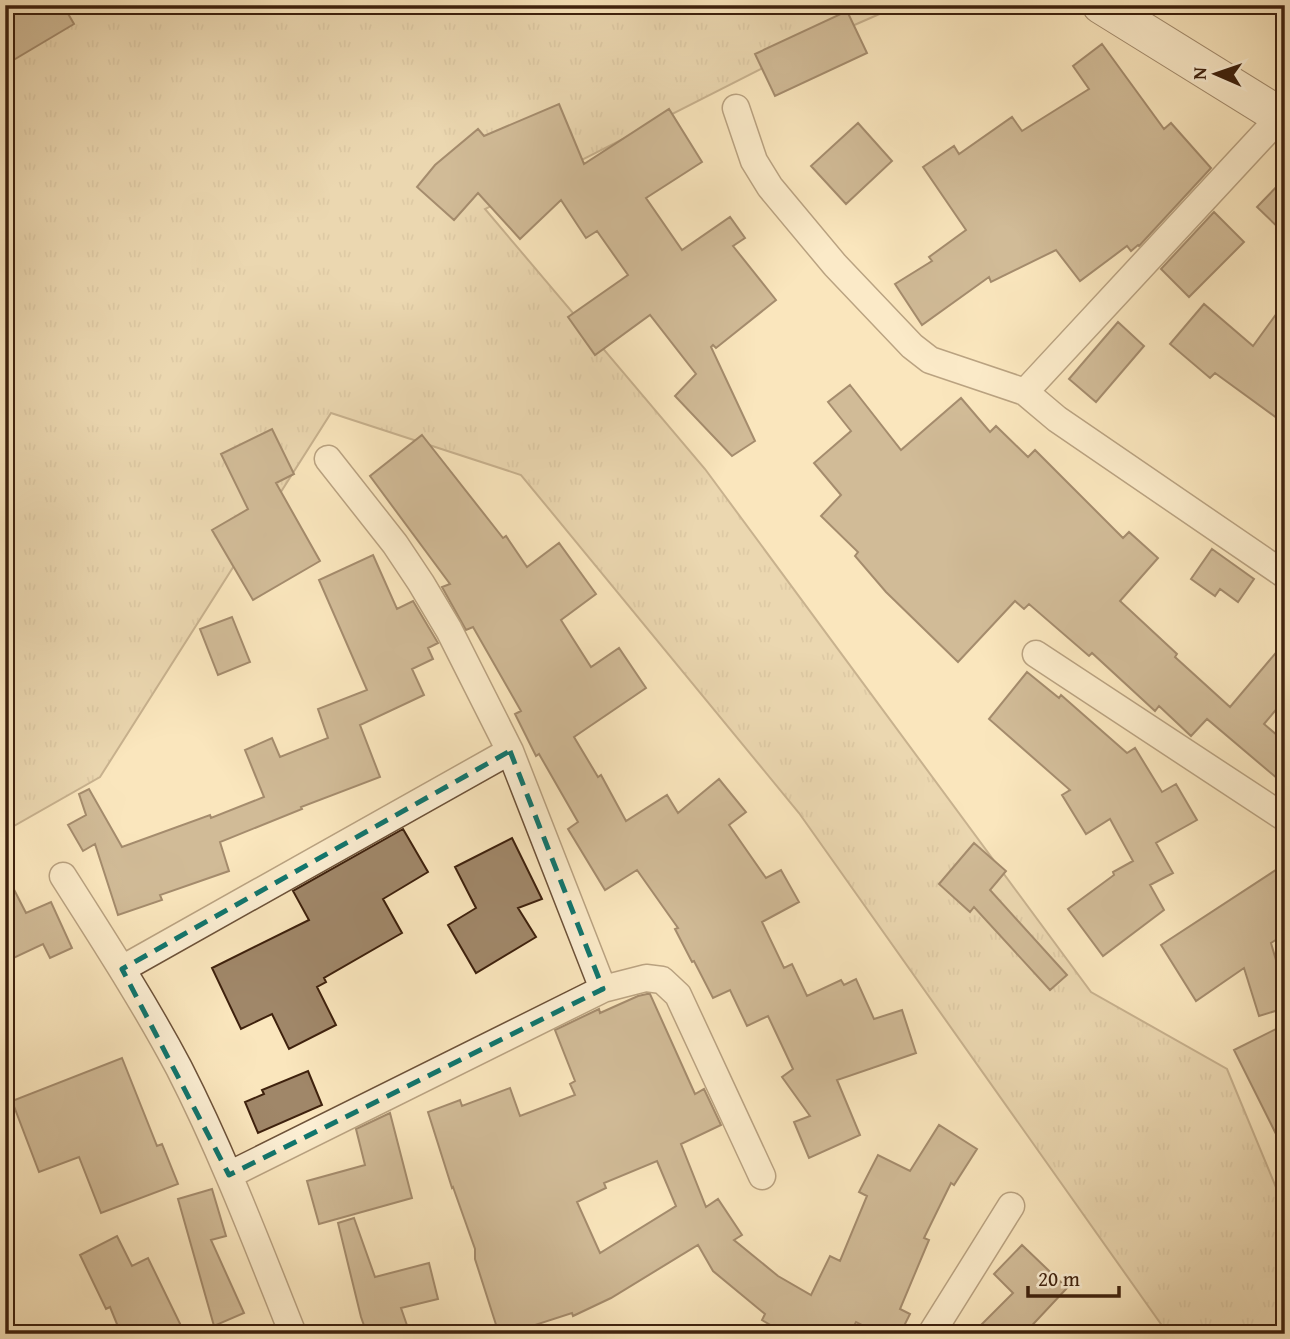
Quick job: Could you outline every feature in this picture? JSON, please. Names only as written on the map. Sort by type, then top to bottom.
[{"type":"main road","points":[[1101,5],[1283,118]]},
{"type":"street","points":[[736,108],[754,161],[770,187],[835,265],[912,346],[930,360],[1026,391],[1057,419],[1285,575]]},
{"type":"street","points":[[1026,391],[1283,118]]},
{"type":"street","points":[[328,459],[395,544],[449,630],[510,751],[603,989]]},
{"type":"street","points":[[1036,654],[1285,818]]},
{"type":"street","points":[[122,968],[510,751]]},
{"type":"street","points":[[63,876],[122,968],[179,1068],[229,1175],[293,1334]]},
{"type":"street","points":[[229,1175],[603,989],[646,978],[662,980],[678,995],[762,1176]]},
{"type":"street","points":[[931,1334],[1011,1206]]},
{"type":"highlighted area","points":[[510,751],[603,989],[229,1175],[122,969]]},
{"type":"green space","points":[[5,5],[900,5],[802,48],[485,209],[705,469],[1091,992],[1227,1069],[1285,1209],[1285,1334],[1168,1334],[799,813],[521,475],[331,413],[100,777],[5,831]]},
{"type":"building","points":[[5,5],[63,5],[74,24],[5,65]]},
{"type":"building","points":[[847,11],[867,53],[775,96],[755,54]]},
{"type":"building","points":[[1102,44],[1164,129],[1171,123],[1211,168],[1139,246],[1131,251],[1127,246],[1080,281],[1056,250],[991,282],[989,277],[922,325],[895,284],[932,261],[929,257],[966,230],[923,167],[954,146],[959,154],[1012,117],[1022,131],[1089,89],[1073,66]]},
{"type":"building","points":[[559,104],[584,164],[669,109],[702,162],[646,198],[682,250],[730,217],[745,238],[733,246],[776,300],[716,348],[713,345],[711,347],[755,441],[732,456],[675,396],[696,374],[650,315],[595,355],[568,317],[628,275],[597,231],[586,238],[561,200],[520,239],[478,193],[454,220],[417,187],[435,165],[478,129],[484,136]]},
{"type":"building","points":[[858,123],[892,161],[846,204],[811,166]]},
{"type":"building","points":[[1285,178],[1285,234],[1257,207]]},
{"type":"building","points":[[1214,212],[1244,242],[1189,297],[1161,269]]},
{"type":"building","points":[[1285,302],[1285,424],[1215,373],[1210,378],[1170,344],[1204,304],[1253,346]]},
{"type":"building","points":[[1118,322],[1144,346],[1096,402],[1069,379]]},
{"type":"building","points":[[850,385],[901,450],[961,398],[990,432],[996,426],[1028,457],[1035,450],[1123,538],[1129,532],[1158,558],[1120,601],[1177,654],[1175,657],[1230,707],[1285,642],[1285,699],[1264,724],[1285,742],[1285,785],[1207,719],[1191,736],[1159,706],[1155,711],[1092,653],[1089,656],[1029,604],[1024,609],[1015,601],[958,662],[886,592],[855,556],[858,552],[821,516],[841,495],[814,463],[851,431],[828,402]]},
{"type":"building","points":[[272,429],[294,474],[276,483],[320,561],[253,600],[212,530],[248,509],[221,454]]},
{"type":"building","points":[[422,435],[503,538],[506,536],[527,567],[559,543],[596,594],[561,620],[591,667],[619,648],[646,688],[574,737],[598,777],[601,775],[626,821],[667,795],[678,813],[719,779],[746,812],[729,825],[766,878],[781,870],[799,902],[762,922],[784,968],[792,964],[807,996],[841,980],[844,985],[856,979],[874,1019],[902,1010],[916,1053],[837,1080],[860,1135],[809,1158],[794,1122],[810,1116],[782,1077],[793,1069],[768,1016],[747,1026],[730,990],[713,998],[675,929],[678,928],[637,870],[605,890],[568,829],[578,822],[539,754],[536,756],[515,714],[521,711],[473,627],[466,630],[442,587],[450,584],[370,476]]},
{"type":"building","points":[[1212,549],[1254,579],[1238,602],[1220,589],[1215,596],[1191,579]]},
{"type":"building","points":[[373,555],[397,609],[413,601],[438,643],[428,648],[433,659],[412,669],[424,695],[360,725],[380,777],[220,842],[229,871],[160,895],[162,900],[118,915],[95,844],[83,851],[68,825],[86,815],[79,794],[89,789],[122,847],[210,815],[211,818],[264,797],[245,750],[272,738],[280,757],[328,738],[318,709],[367,690],[319,580]]},
{"type":"building","points":[[232,617],[250,662],[218,675],[200,629]]},
{"type":"building","points":[[1027,672],[1059,698],[1061,695],[1127,753],[1135,748],[1162,792],[1176,784],[1197,820],[1156,843],[1173,873],[1150,885],[1164,910],[1103,956],[1068,909],[1114,875],[1113,872],[1133,861],[1110,819],[1086,834],[1062,795],[1070,790],[989,719]]},
{"type":"building","points":[[403,829],[428,872],[383,899],[402,933],[324,978],[326,982],[317,987],[336,1025],[289,1049],[272,1014],[241,1029],[212,968],[309,920],[293,891]]},
{"type":"building","points":[[512,838],[542,899],[518,908],[536,937],[476,973],[448,925],[476,908],[455,867]]},
{"type":"building","points":[[974,843],[1006,871],[990,890],[1067,975],[1050,990],[974,907],[970,912],[939,884]]},
{"type":"building","points":[[1285,864],[1285,934],[1271,943],[1285,991],[1285,1008],[1259,1016],[1244,968],[1196,1001],[1161,945]]},
{"type":"building","points":[[5,872],[26,913],[51,902],[72,948],[50,958],[43,944],[5,962]]},
{"type":"building","points":[[650,994],[695,1094],[704,1089],[721,1125],[681,1144],[706,1207],[718,1199],[742,1235],[734,1240],[778,1276],[811,1295],[830,1256],[840,1261],[867,1196],[859,1192],[878,1155],[910,1171],[939,1125],[977,1149],[954,1185],[951,1183],[924,1238],[929,1240],[900,1309],[910,1314],[900,1334],[880,1334],[856,1322],[850,1334],[786,1334],[762,1320],[765,1314],[713,1271],[698,1245],[611,1298],[573,1316],[572,1313],[507,1334],[499,1334],[475,1259],[475,1249],[428,1112],[460,1100],[462,1106],[510,1088],[520,1116],[575,1095],[570,1084],[575,1081],[555,1030],[599,1009],[600,1013],[638,996]],"holes":[[[657,1161],[676,1206],[600,1253],[577,1202],[606,1188],[604,1183]]]},
{"type":"building","points":[[1278,1028],[1285,1041],[1285,1152],[1234,1050]]},
{"type":"building","points":[[122,1058],[157,1146],[162,1144],[178,1184],[101,1213],[79,1157],[39,1172],[12,1101]]},
{"type":"building","points":[[308,1071],[322,1105],[258,1133],[245,1102],[264,1094],[262,1090]]},
{"type":"building","points":[[390,1113],[412,1198],[319,1224],[307,1181],[365,1165],[356,1129]]},
{"type":"building","points":[[212,1189],[226,1236],[211,1240],[244,1313],[214,1326],[178,1199]]},
{"type":"building","points":[[354,1218],[375,1277],[429,1263],[438,1299],[401,1308],[410,1334],[367,1334],[338,1223]]},
{"type":"building","points":[[117,1236],[132,1266],[148,1258],[185,1334],[121,1334],[110,1307],[106,1309],[80,1255]]},
{"type":"building","points":[[1022,1245],[1067,1288],[1024,1334],[972,1334],[1013,1293],[994,1274]]}]
